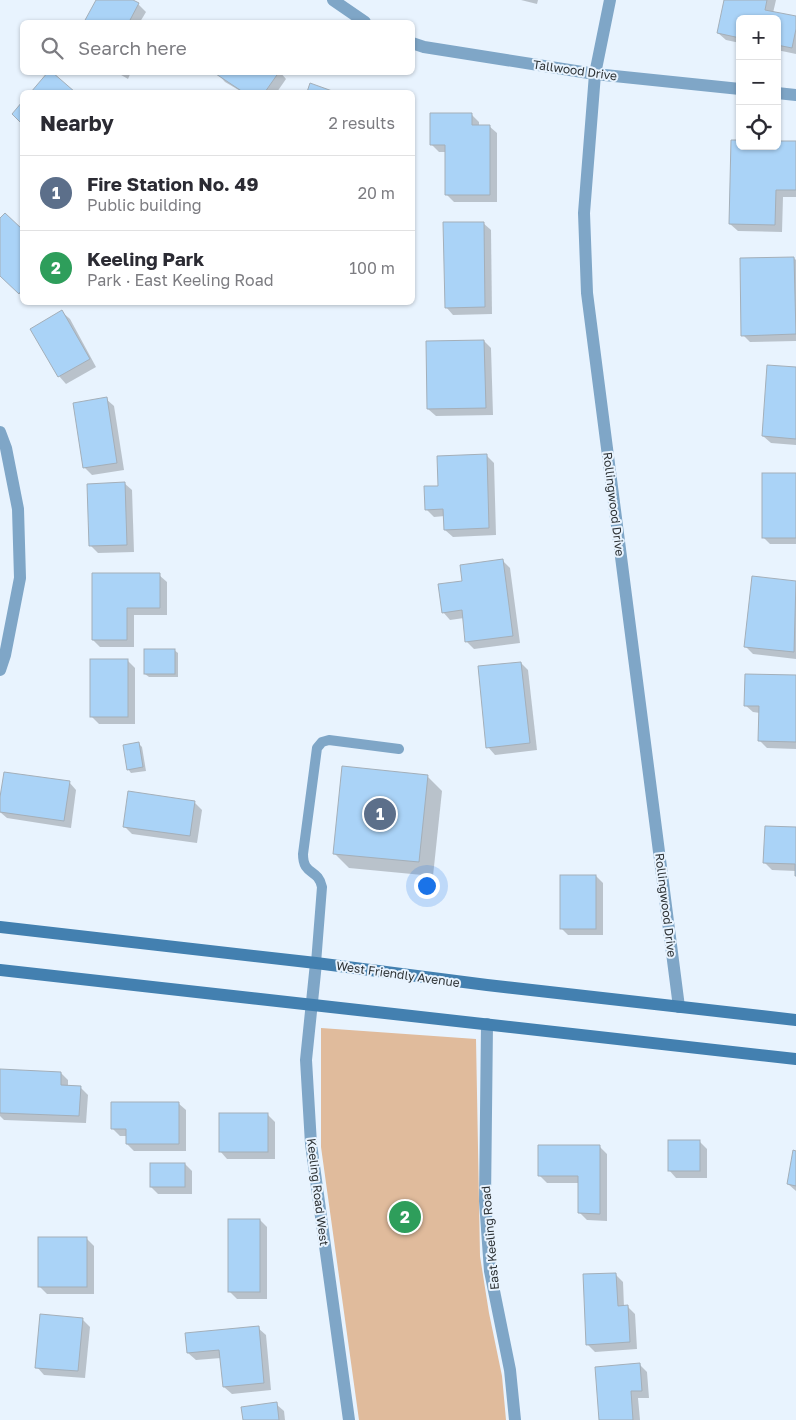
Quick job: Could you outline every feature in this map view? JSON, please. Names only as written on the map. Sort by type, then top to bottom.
[{"type":"main road","name":"West Friendly Avenue","points":[[0,927],[316,962],[487,985],[796,1020]]},
{"type":"main road","points":[[0,970],[796,1059]]},
{"type":"street","points":[[333,0],[361,20]]},
{"type":"street","name":"Rollingwood Drive","points":[[610,0],[595,74],[584,213],[587,293],[679,1007]]},
{"type":"street","name":"Tallwood Drive","points":[[415,44],[595,74],[736,89]]},
{"type":"street","points":[[781,93],[796,94]]},
{"type":"street","points":[[0,432],[18,509],[20,578],[5,655],[0,670]]},
{"type":"street","name":"Keeling Road West","points":[[316,962],[306,1060],[311,1144],[349,1420]]},
{"type":"street","name":"East Keeling Road","points":[[487,1024],[484,1201],[490,1271],[510,1370],[514,1420]]},
{"type":"lane","points":[[316,962],[322,887],[316,874],[309,872],[305,867],[303,854],[317,748],[322,742],[329,740],[399,749]]},
{"type":"shaded area","points":[[321,1028],[476,1039],[480,1256],[502,1376],[506,1420],[359,1420],[321,1147]]},
{"type":"building","points":[[96,0],[133,0],[139,3],[130,20],[85,20]]},
{"type":"building","points":[[724,0],[767,0],[765,10],[796,16],[796,29],[792,48],[781,46],[781,15],[736,15],[736,37],[717,33]]},
{"type":"building","points":[[45,75],[55,75],[73,90],[33,90]]},
{"type":"building","points":[[218,75],[277,75],[266,90],[240,90]]},
{"type":"building","points":[[310,83],[329,90],[308,90]]},
{"type":"building","points":[[20,104],[20,122],[12,114]]},
{"type":"building","points":[[430,113],[472,113],[472,125],[490,125],[490,195],[445,195],[445,145],[430,145]]},
{"type":"building","points":[[731,140],[736,140],[736,150],[781,150],[781,141],[796,141],[796,190],[776,190],[775,225],[729,224]]},
{"type":"building","points":[[5,213],[20,227],[19,294],[0,276],[0,218]]},
{"type":"building","points":[[443,222],[484,222],[485,307],[445,308]]},
{"type":"building","points":[[794,257],[796,334],[741,336],[740,258]]},
{"type":"building","points":[[62,310],[90,359],[58,377],[30,329]]},
{"type":"building","points":[[484,340],[486,408],[427,409],[426,341]]},
{"type":"building","points":[[767,365],[796,367],[796,439],[762,436]]},
{"type":"building","points":[[107,397],[117,463],[83,468],[73,403]]},
{"type":"building","points":[[487,454],[489,528],[444,530],[443,509],[425,510],[424,486],[438,486],[437,456]]},
{"type":"building","points":[[762,473],[796,473],[796,538],[762,538]]},
{"type":"building","points":[[125,482],[127,545],[89,546],[87,484]]},
{"type":"building","points":[[503,559],[513,636],[465,642],[462,610],[442,613],[438,584],[462,581],[460,565]]},
{"type":"building","points":[[92,573],[160,573],[160,608],[127,608],[127,640],[92,640]]},
{"type":"building","points":[[752,576],[796,581],[794,652],[744,647]]},
{"type":"building","points":[[144,649],[175,649],[175,674],[144,674]]},
{"type":"building","points":[[90,659],[128,659],[128,717],[90,717]]},
{"type":"building","points":[[521,662],[530,743],[486,748],[478,666]]},
{"type":"building","points":[[745,674],[796,675],[796,742],[758,741],[759,706],[744,706]]},
{"type":"building","points":[[139,742],[143,767],[127,770],[123,745]]},
{"type":"building","points":[[342,766],[428,775],[419,862],[333,854]]},
{"type":"building","points":[[4,772],[70,781],[64,821],[0,812]]},
{"type":"building","points":[[128,791],[195,801],[190,836],[123,827]]},
{"type":"building","points":[[765,826],[796,827],[796,876],[795,864],[763,863]]},
{"type":"building","points":[[560,875],[596,875],[596,929],[560,929]]},
{"type":"building","points":[[0,1069],[61,1072],[61,1085],[81,1086],[79,1116],[0,1113]]},
{"type":"building","points":[[111,1102],[179,1102],[179,1144],[126,1144],[126,1129],[111,1129]]},
{"type":"building","points":[[219,1113],[268,1113],[268,1152],[219,1152]]},
{"type":"building","points":[[668,1140],[700,1140],[700,1171],[668,1171]]},
{"type":"building","points":[[538,1145],[600,1145],[600,1214],[578,1213],[578,1176],[538,1176]]},
{"type":"building","points":[[793,1150],[796,1151],[796,1186],[787,1184]]},
{"type":"building","points":[[150,1163],[185,1163],[185,1187],[150,1187]]},
{"type":"building","points":[[228,1219],[260,1219],[260,1292],[228,1292]]},
{"type":"building","points":[[38,1237],[87,1237],[87,1287],[38,1287]]},
{"type":"building","points":[[616,1273],[618,1306],[628,1305],[630,1342],[586,1345],[583,1274]]},
{"type":"building","points":[[40,1314],[83,1318],[78,1371],[35,1368]]},
{"type":"building","points":[[259,1326],[264,1383],[223,1387],[219,1350],[187,1353],[185,1333]]},
{"type":"building","points":[[640,1363],[642,1391],[631,1391],[633,1420],[599,1420],[595,1367]]},
{"type":"building","points":[[277,1402],[279,1420],[243,1420],[241,1407]]},
{"type":"place","name":"Fire Station No. 49","points":[[380,814]]},
{"type":"place","name":"Keeling Park","points":[[405,1217]]}]
